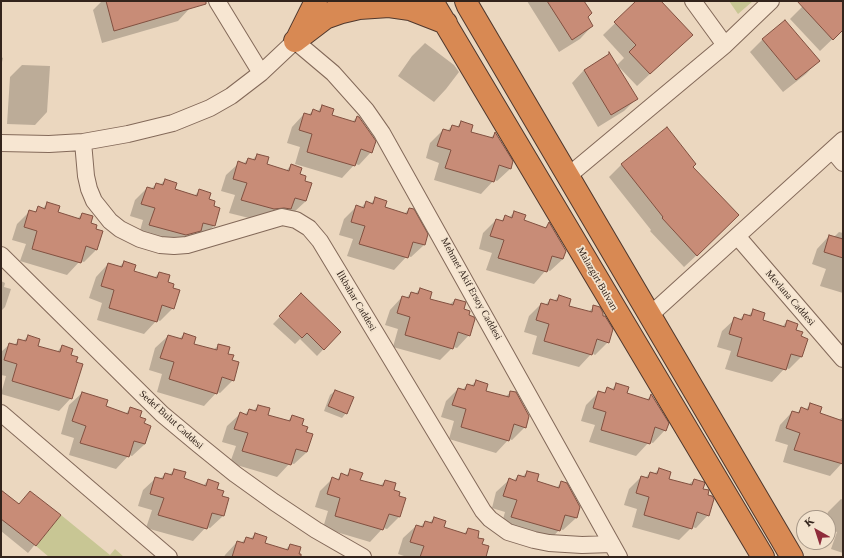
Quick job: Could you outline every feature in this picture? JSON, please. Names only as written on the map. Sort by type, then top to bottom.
[{"type":"highway","points":[[295,41],[320,10],[347,1]]},
{"type":"highway","name":"Malazgirt Bulvarı","points":[[432,1],[763,557]]},
{"type":"highway","points":[[466,1],[792,557]]},
{"type":"highway","points":[[320,10],[342,12],[359,8],[389,6],[410,9],[446,23]]},
{"type":"street","points":[[217,1],[261,74]]},
{"type":"street","points":[[693,1],[724,45]]},
{"type":"street","points":[[568,176],[724,45],[772,1]]},
{"type":"street","points":[[1,142],[49,144],[83,142],[128,134],[187,118],[210,108],[231,96],[261,74],[295,41]]},
{"type":"street","name":"Mehmet Akif Ersoy Caddesi","points":[[295,41],[333,73],[366,110],[382,133],[616,550]]},
{"type":"street","name":"İlkbahar Caddesi","points":[[83,142],[86,176],[94,201],[110,221],[120,229],[140,239],[160,245],[187,245],[282,217],[296,220],[309,228],[320,240],[483,511],[490,519],[508,532],[534,540],[616,550]]},
{"type":"street","points":[[650,316],[837,145],[843,163]]},
{"type":"street","name":"Mevlana Caddesi","points":[[736,236],[843,359]]},
{"type":"street","name":"Sedef Bulut Caddesi","points":[[1,256],[162,414],[198,444],[274,502],[316,530],[363,557]]},
{"type":"street","points":[[1,413],[169,557]]},
{"type":"shaded area","points":[[729,1],[753,1],[738,14]]},
{"type":"shaded area","points":[[61,515],[110,555],[115,549],[124,557],[49,557],[36,546]]},
{"type":"building","points":[[106,1],[206,1],[206,4],[114,31]]},
{"type":"building","points":[[547,1],[584,1],[592,13],[588,17],[593,26],[572,40]]},
{"type":"building","points":[[636,1],[661,1],[693,35],[650,74],[629,52],[636,45],[614,22]]},
{"type":"building","points":[[797,1],[843,1],[843,30],[833,40]]},
{"type":"building","points":[[785,20],[820,61],[796,80],[762,39]]},
{"type":"building","points":[[609,52],[638,99],[611,115],[584,70],[609,54]]},
{"type":"building","points":[[322,105],[334,109],[332,115],[355,122],[357,116],[359,117],[376,141],[372,153],[361,149],[355,166],[307,152],[312,134],[299,130],[304,113],[311,115],[313,109],[320,112]]},
{"type":"building","points":[[461,121],[473,125],[471,132],[493,138],[495,132],[513,161],[511,169],[499,165],[494,182],[445,168],[451,150],[437,146],[443,129],[450,131],[452,125],[459,127]]},
{"type":"building","points":[[667,127],[696,164],[693,167],[739,215],[697,256],[662,218],[663,217],[621,164]]},
{"type":"building","points":[[257,154],[269,157],[267,164],[289,171],[291,164],[302,168],[300,174],[306,176],[305,181],[312,183],[306,201],[295,198],[291,209],[274,209],[241,200],[247,183],[233,179],[238,161],[246,164],[248,158],[255,160]]},
{"type":"building","points":[[165,179],[177,183],[175,189],[197,196],[199,189],[211,193],[209,199],[215,201],[214,206],[220,208],[215,226],[203,223],[201,231],[186,235],[149,225],[155,208],[141,204],[147,187],[154,189],[156,183],[163,185]]},
{"type":"building","points":[[375,197],[387,201],[385,207],[407,214],[409,208],[414,209],[428,234],[425,245],[413,242],[408,258],[359,244],[365,226],[351,222],[356,205],[364,208],[366,201],[373,204]]},
{"type":"building","points":[[47,202],[60,206],[58,212],[80,219],[82,213],[93,216],[91,223],[97,225],[96,229],[103,231],[97,250],[86,246],[81,263],[32,249],[37,231],[24,227],[29,210],[36,212],[38,206],[45,209]]},
{"type":"building","points":[[514,211],[526,215],[524,220],[546,228],[549,222],[566,251],[563,259],[552,256],[547,272],[498,258],[504,240],[490,236],[496,219],[503,221],[505,215],[512,218]]},
{"type":"building","points":[[829,235],[843,239],[843,258],[824,252]]},
{"type":"building","points":[[124,261],[136,265],[134,271],[157,278],[159,272],[170,275],[168,282],[174,284],[173,288],[180,290],[174,309],[162,305],[157,322],[109,308],[114,290],[101,286],[108,263],[122,267]]},
{"type":"building","points":[[420,288],[432,292],[430,299],[453,305],[455,299],[466,302],[464,309],[470,311],[469,315],[475,319],[470,336],[458,332],[453,349],[405,335],[410,317],[397,313],[402,296],[409,298],[411,292],[418,294]]},
{"type":"building","points":[[301,293],[341,332],[324,350],[307,333],[302,338],[279,316]]},
{"type":"building","points":[[559,295],[571,299],[569,306],[592,312],[593,305],[600,307],[603,316],[605,316],[613,329],[609,343],[597,339],[592,355],[544,341],[549,324],[536,320],[541,303],[548,305],[550,299],[557,301]]},
{"type":"building","points":[[753,309],[765,313],[763,320],[785,327],[787,320],[798,324],[796,330],[803,332],[801,336],[808,339],[802,357],[791,354],[786,370],[737,356],[742,338],[729,334],[734,317],[742,320],[744,314],[751,316]]},
{"type":"building","points":[[184,333],[196,337],[194,344],[217,350],[218,344],[230,347],[228,354],[234,355],[232,360],[239,362],[234,381],[222,377],[217,394],[169,379],[174,362],[160,358],[168,335],[182,339]]},
{"type":"building","points":[[28,335],[40,339],[38,346],[60,352],[62,345],[73,349],[71,355],[78,357],[76,362],[83,364],[72,399],[12,381],[17,364],[4,360],[9,343],[17,345],[18,339],[26,341]]},
{"type":"building","points":[[476,380],[488,384],[486,391],[509,397],[510,391],[516,392],[529,416],[526,428],[514,424],[509,441],[461,427],[466,409],[452,405],[458,388],[465,390],[467,384],[474,386]]},
{"type":"building","points":[[616,383],[629,387],[627,393],[649,400],[651,394],[669,423],[666,431],[655,427],[650,444],[601,430],[606,412],[593,408],[598,391],[605,393],[607,387],[614,390]]},
{"type":"building","points":[[335,390],[354,397],[347,414],[328,406]]},
{"type":"building","points":[[82,392],[108,400],[106,406],[128,414],[130,407],[142,411],[140,417],[146,419],[144,423],[151,426],[145,444],[134,441],[129,457],[80,443],[86,426],[72,421]]},
{"type":"building","points":[[810,403],[822,407],[820,413],[843,421],[843,464],[794,450],[800,433],[786,428],[792,411],[799,413],[801,407],[808,410]]},
{"type":"building","points":[[258,405],[270,408],[268,415],[290,421],[292,415],[304,419],[302,425],[308,427],[306,432],[313,434],[307,452],[296,449],[291,465],[242,451],[248,433],[234,429],[240,412],[247,415],[249,409],[256,411]]},
{"type":"building","points":[[659,468],[671,472],[669,479],[692,485],[694,479],[704,482],[703,489],[709,490],[708,495],[712,496],[714,499],[709,516],[697,512],[692,529],[644,515],[649,497],[636,493],[641,476],[648,478],[650,472],[657,474]]},
{"type":"building","points":[[174,469],[186,472],[184,478],[206,486],[208,479],[219,483],[217,489],[224,491],[222,496],[229,498],[224,516],[212,513],[207,529],[158,515],[164,498],[150,494],[155,477],[163,479],[165,473],[172,475]]},
{"type":"building","points":[[350,469],[363,473],[360,480],[383,486],[385,480],[396,483],[394,490],[400,492],[399,496],[406,498],[400,517],[389,514],[383,530],[335,516],[340,498],[327,494],[332,477],[339,480],[341,473],[348,476]]},
{"type":"building","points":[[527,471],[539,474],[537,481],[559,488],[561,481],[567,483],[580,507],[577,518],[565,515],[560,531],[511,517],[517,500],[503,496],[509,478],[516,481],[518,475],[525,477]]},
{"type":"building","points":[[1,490],[19,504],[30,491],[61,515],[36,546],[1,519]]},
{"type":"building","points":[[434,517],[446,521],[444,527],[466,534],[468,528],[479,531],[478,538],[484,539],[482,544],[489,546],[486,557],[420,557],[424,546],[410,542],[416,525],[423,527],[425,521],[432,523]]},
{"type":"building","points":[[255,533],[267,537],[265,543],[288,550],[290,544],[301,547],[299,554],[301,554],[301,557],[232,557],[237,541],[244,543],[246,537],[253,539]]}]
